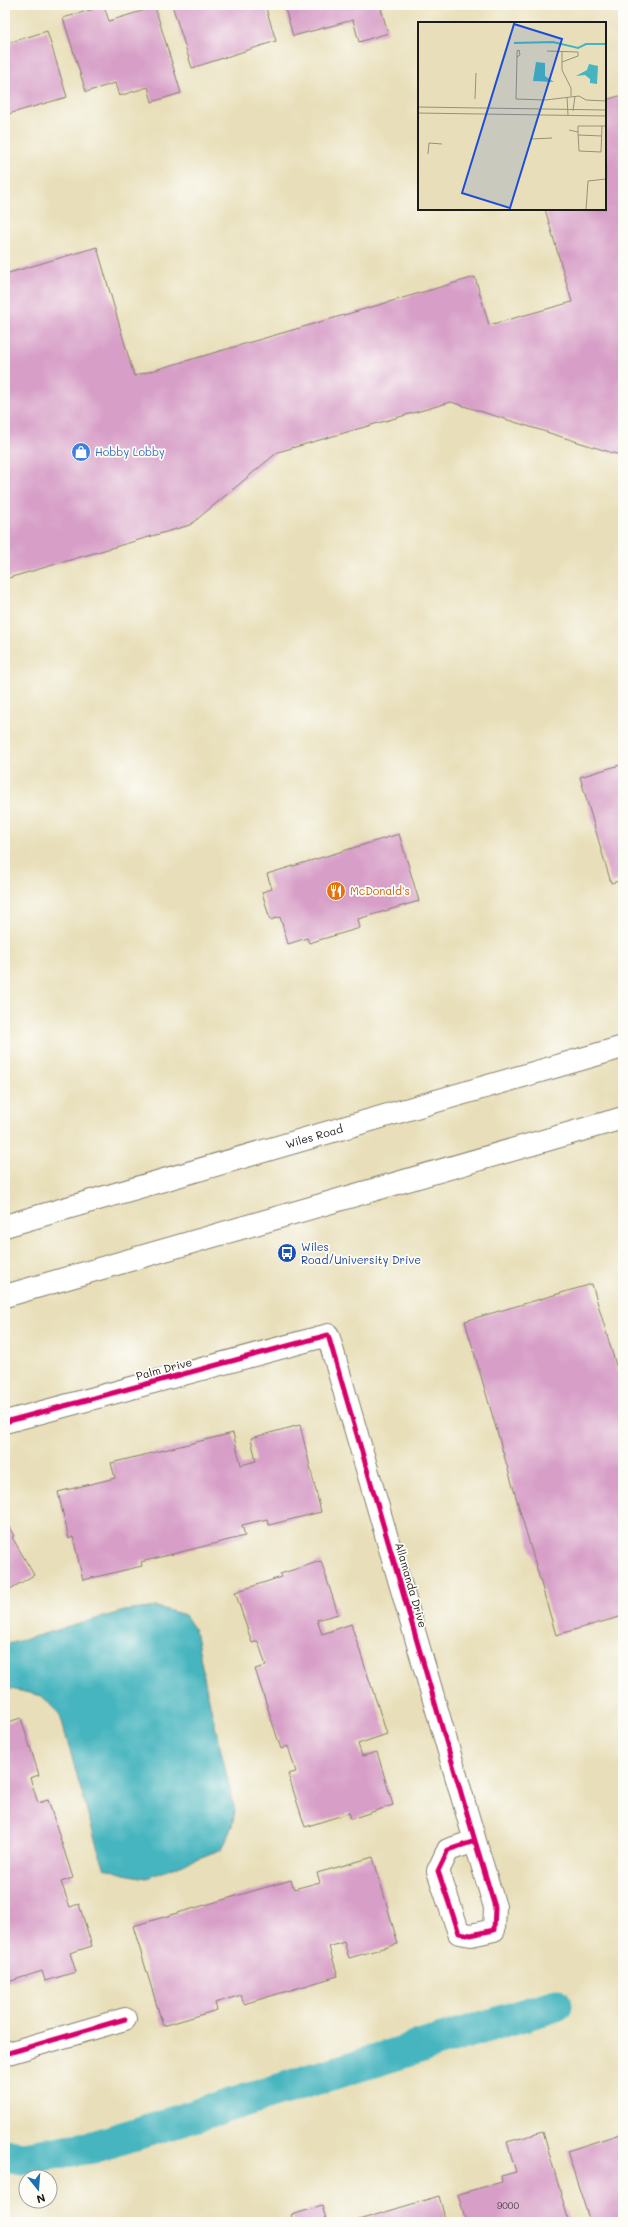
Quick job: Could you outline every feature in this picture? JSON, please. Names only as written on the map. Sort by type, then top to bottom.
[{"type":"main road","name":"Wiles Road","points":[[5,1226],[623,1047]]},
{"type":"main road","points":[[5,1296],[623,1118]]},
{"type":"main road","name":"Palm Drive","points":[[5,1422],[328,1335]]},
{"type":"main road","name":"Allamanda Drive","points":[[328,1335],[475,1841]]},
{"type":"main road","points":[[5,2054],[125,2019]]},
{"type":"water","points":[[157,1607],[185,1615],[195,1630],[206,1687],[235,1811],[232,1826],[222,1849],[147,1878],[124,1874],[105,1868],[98,1850],[60,1715],[42,1696],[11,1689],[5,1691],[5,1645],[124,1611]]},
{"type":"building","points":[[172,5],[265,5],[276,41],[192,68]]},
{"type":"building","points":[[284,5],[380,5],[388,33],[359,42],[353,20],[293,36]]},
{"type":"building","points":[[104,6],[109,21],[155,7],[181,93],[152,102],[148,87],[119,96],[115,83],[86,92],[63,18]]},
{"type":"building","points":[[47,31],[67,97],[5,115],[5,44]]},
{"type":"building","points":[[623,95],[623,452],[616,454],[451,402],[278,452],[190,525],[5,579],[5,274],[97,247],[134,376],[475,277],[489,325],[572,302],[545,210],[606,210],[606,100]]},
{"type":"building","points":[[620,765],[623,774],[623,880],[611,883],[580,777]]},
{"type":"building","points":[[399,834],[419,901],[358,919],[360,928],[309,943],[307,938],[288,944],[280,917],[270,920],[262,892],[272,889],[267,874]]},
{"type":"building","points":[[592,1284],[623,1389],[623,1616],[556,1635],[465,1321]]},
{"type":"building","points":[[300,1425],[321,1512],[269,1525],[267,1519],[242,1525],[245,1536],[141,1562],[142,1566],[83,1580],[73,1537],[69,1539],[58,1492],[115,1478],[111,1463],[233,1433],[241,1465],[256,1461],[251,1438]]},
{"type":"building","points":[[5,1520],[14,1536],[12,1537],[34,1575],[5,1592]]},
{"type":"building","points":[[321,1561],[338,1614],[317,1620],[322,1634],[351,1624],[387,1734],[358,1744],[362,1756],[377,1752],[393,1805],[351,1819],[349,1813],[305,1827],[288,1774],[296,1772],[288,1746],[281,1749],[255,1669],[266,1666],[258,1641],[252,1643],[235,1592],[281,1577],[280,1574]]},
{"type":"building","points":[[21,1718],[39,1775],[30,1778],[38,1803],[48,1800],[73,1878],[61,1882],[70,1907],[79,1904],[92,1946],[70,1953],[76,1972],[45,1981],[42,1971],[5,1983],[5,1723]]},
{"type":"building","points":[[373,1857],[398,1944],[349,1958],[344,1942],[329,1947],[338,1976],[244,2004],[241,1995],[215,2003],[217,2010],[163,2026],[133,1926],[291,1880],[294,1889],[320,1882],[317,1873]]},
{"type":"building","points":[[543,2132],[569,2222],[466,2222],[458,2194],[502,2182],[501,2176],[516,2172],[507,2142]]},
{"type":"building","points":[[623,2133],[623,2222],[590,2222],[567,2151]]},
{"type":"building","points":[[439,2196],[446,2222],[352,2222]]},
{"type":"building","points":[[322,2206],[327,2222],[293,2222],[291,2215]]},
{"type":"waterway","points":[[5,2155],[22,2158],[93,2147],[556,2005]]},
{"type":"cycle path","points":[[5,1422],[328,1335],[495,1907],[494,1930],[471,1935],[459,1933],[438,1871],[448,1850],[475,1841]]},
{"type":"cycle path","points":[[5,2054],[125,2019]]},
{"type":"place","name":"Hobby Lobby","points":[[81,452]]},
{"type":"place","name":"McDonald's","points":[[336,891]]},
{"type":"place","name":"Wiles Road/University Drive","points":[[287,1253]]}]
